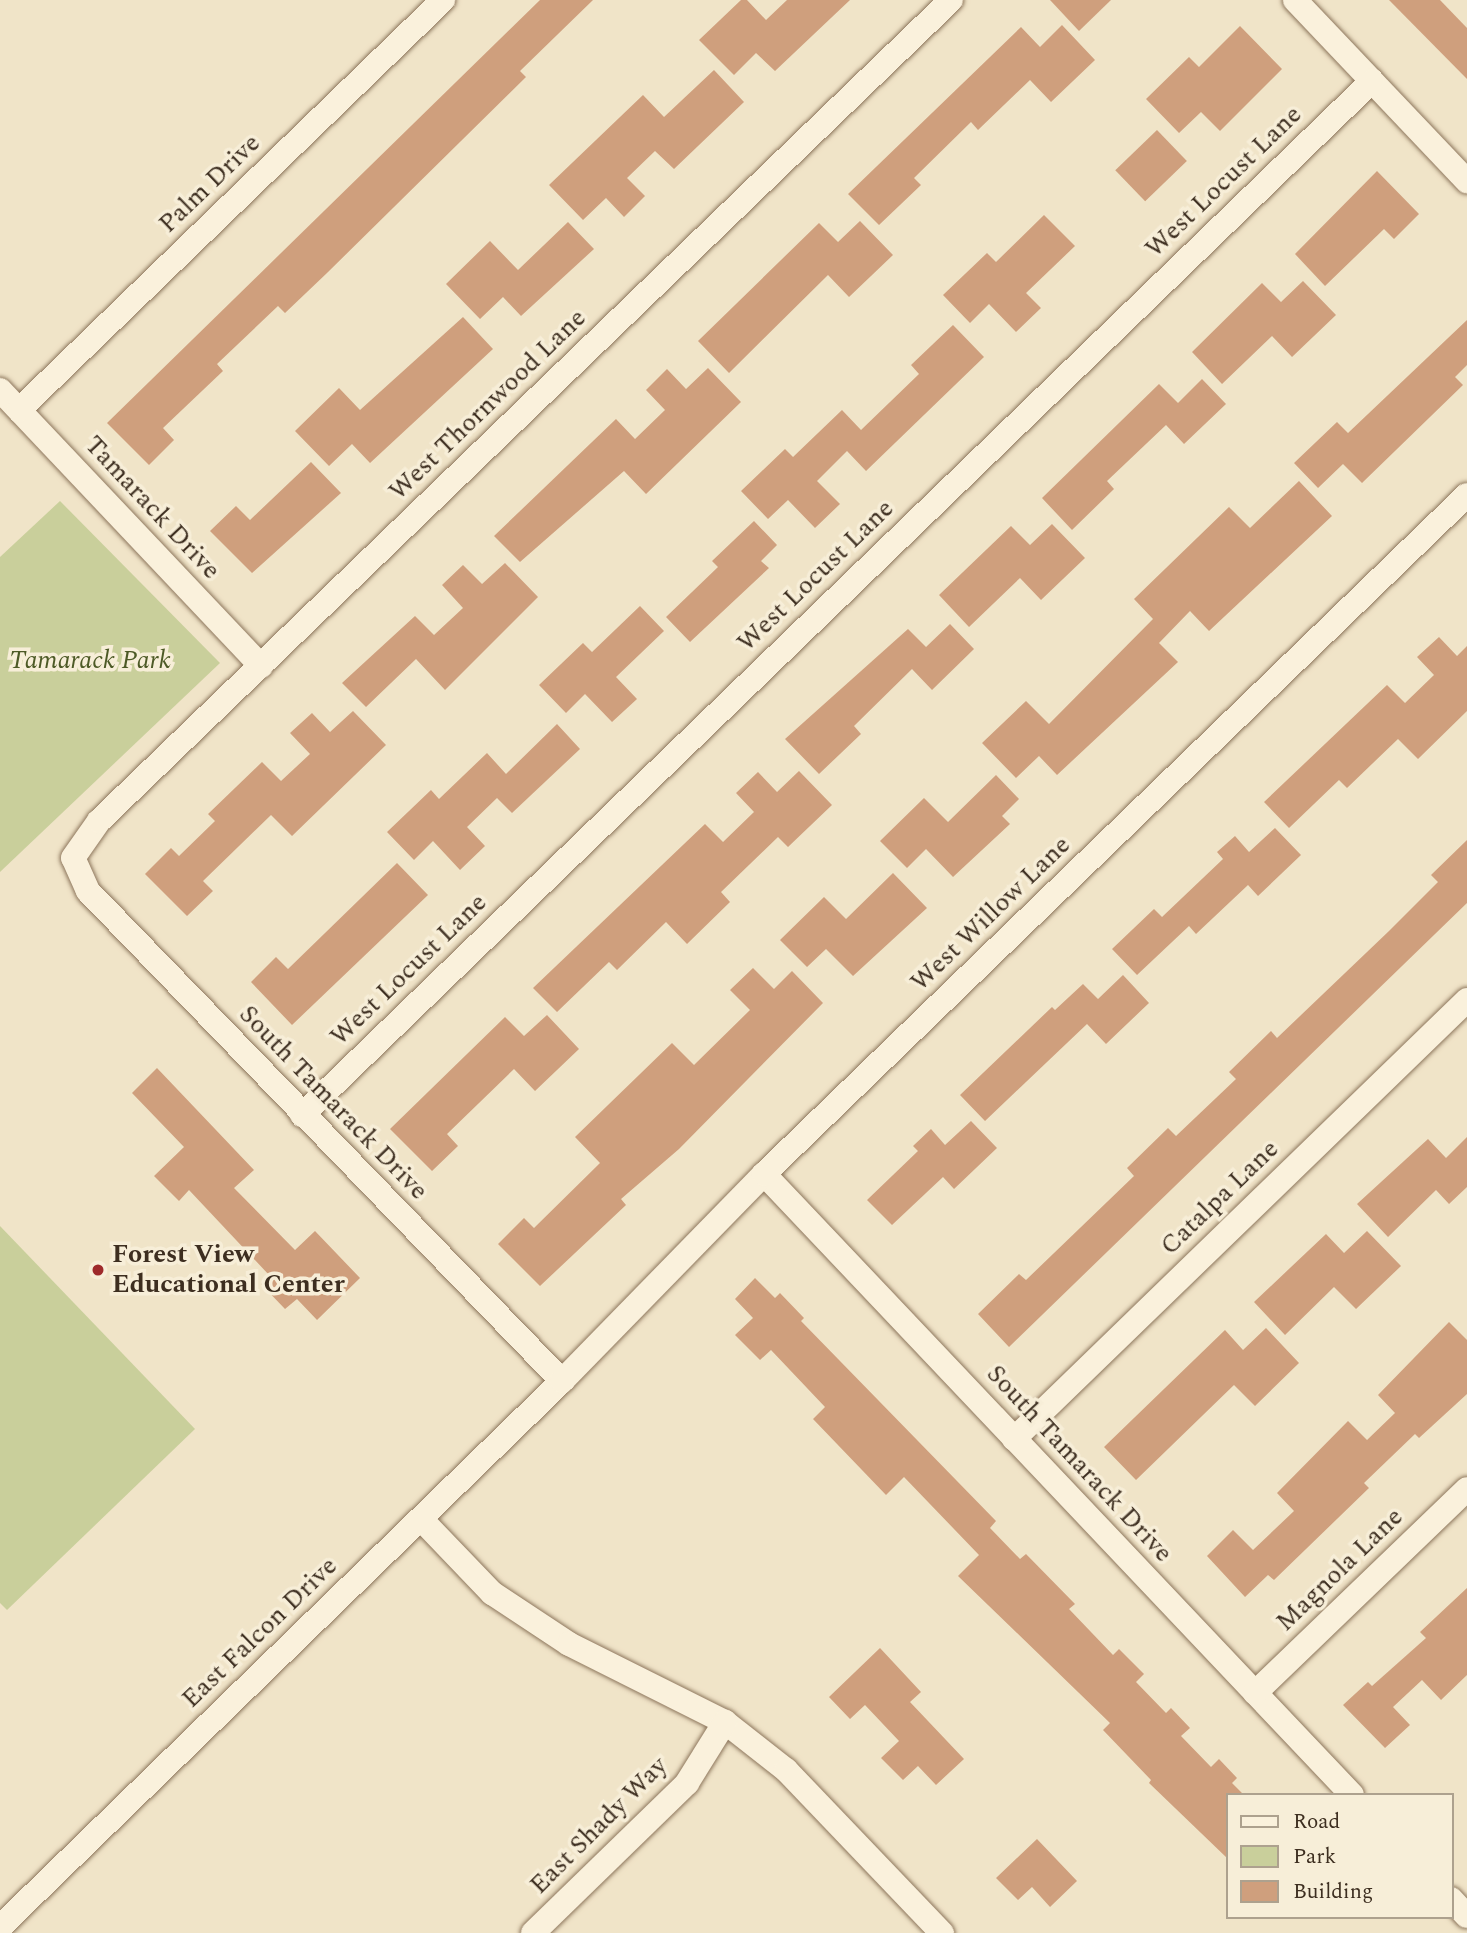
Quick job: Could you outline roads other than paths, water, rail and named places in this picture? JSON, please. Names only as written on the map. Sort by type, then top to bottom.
[{"type":"street","name":"Palm Drive","points":[[19,410],[443,0]]},
{"type":"street","name":"West Thornwood Lane","points":[[73,858],[99,821],[951,0]]},
{"type":"street","points":[[1295,0],[1467,181]]},
{"type":"street","name":"West Locust Lane","points":[[302,1115],[1372,81]]},
{"type":"street","name":"Tamarack Drive","points":[[0,390],[261,666]]},
{"type":"street","name":"West Willow Lane","points":[[562,1381],[764,1174],[1467,495]]},
{"type":"street","name":"South Tamarack Drive","points":[[73,858],[88,891],[562,1381]]},
{"type":"street","name":"Catalpa Lane","points":[[1014,1439],[1467,1000]]},
{"type":"street","name":"South Tamarack Drive","points":[[764,1174],[1350,1793]]},
{"type":"street","name":"East Falcon Drive","points":[[0,1927],[562,1381]]},
{"type":"street","name":"Magnola Lane","points":[[1255,1693],[1467,1489]]},
{"type":"street","points":[[421,1519],[503,1600],[569,1644],[725,1722],[786,1770],[942,1933]]},
{"type":"street","name":"East Shady Way","points":[[533,1933],[687,1783],[725,1722]]},
{"type":"street","points":[[1453,1901],[1467,1916]]},
{"type":"place","name":"Forest View Educational Center","points":[[98,1270]]},
{"type":"park label","name":"Tamarack Park","points":[[90,661]]}]
